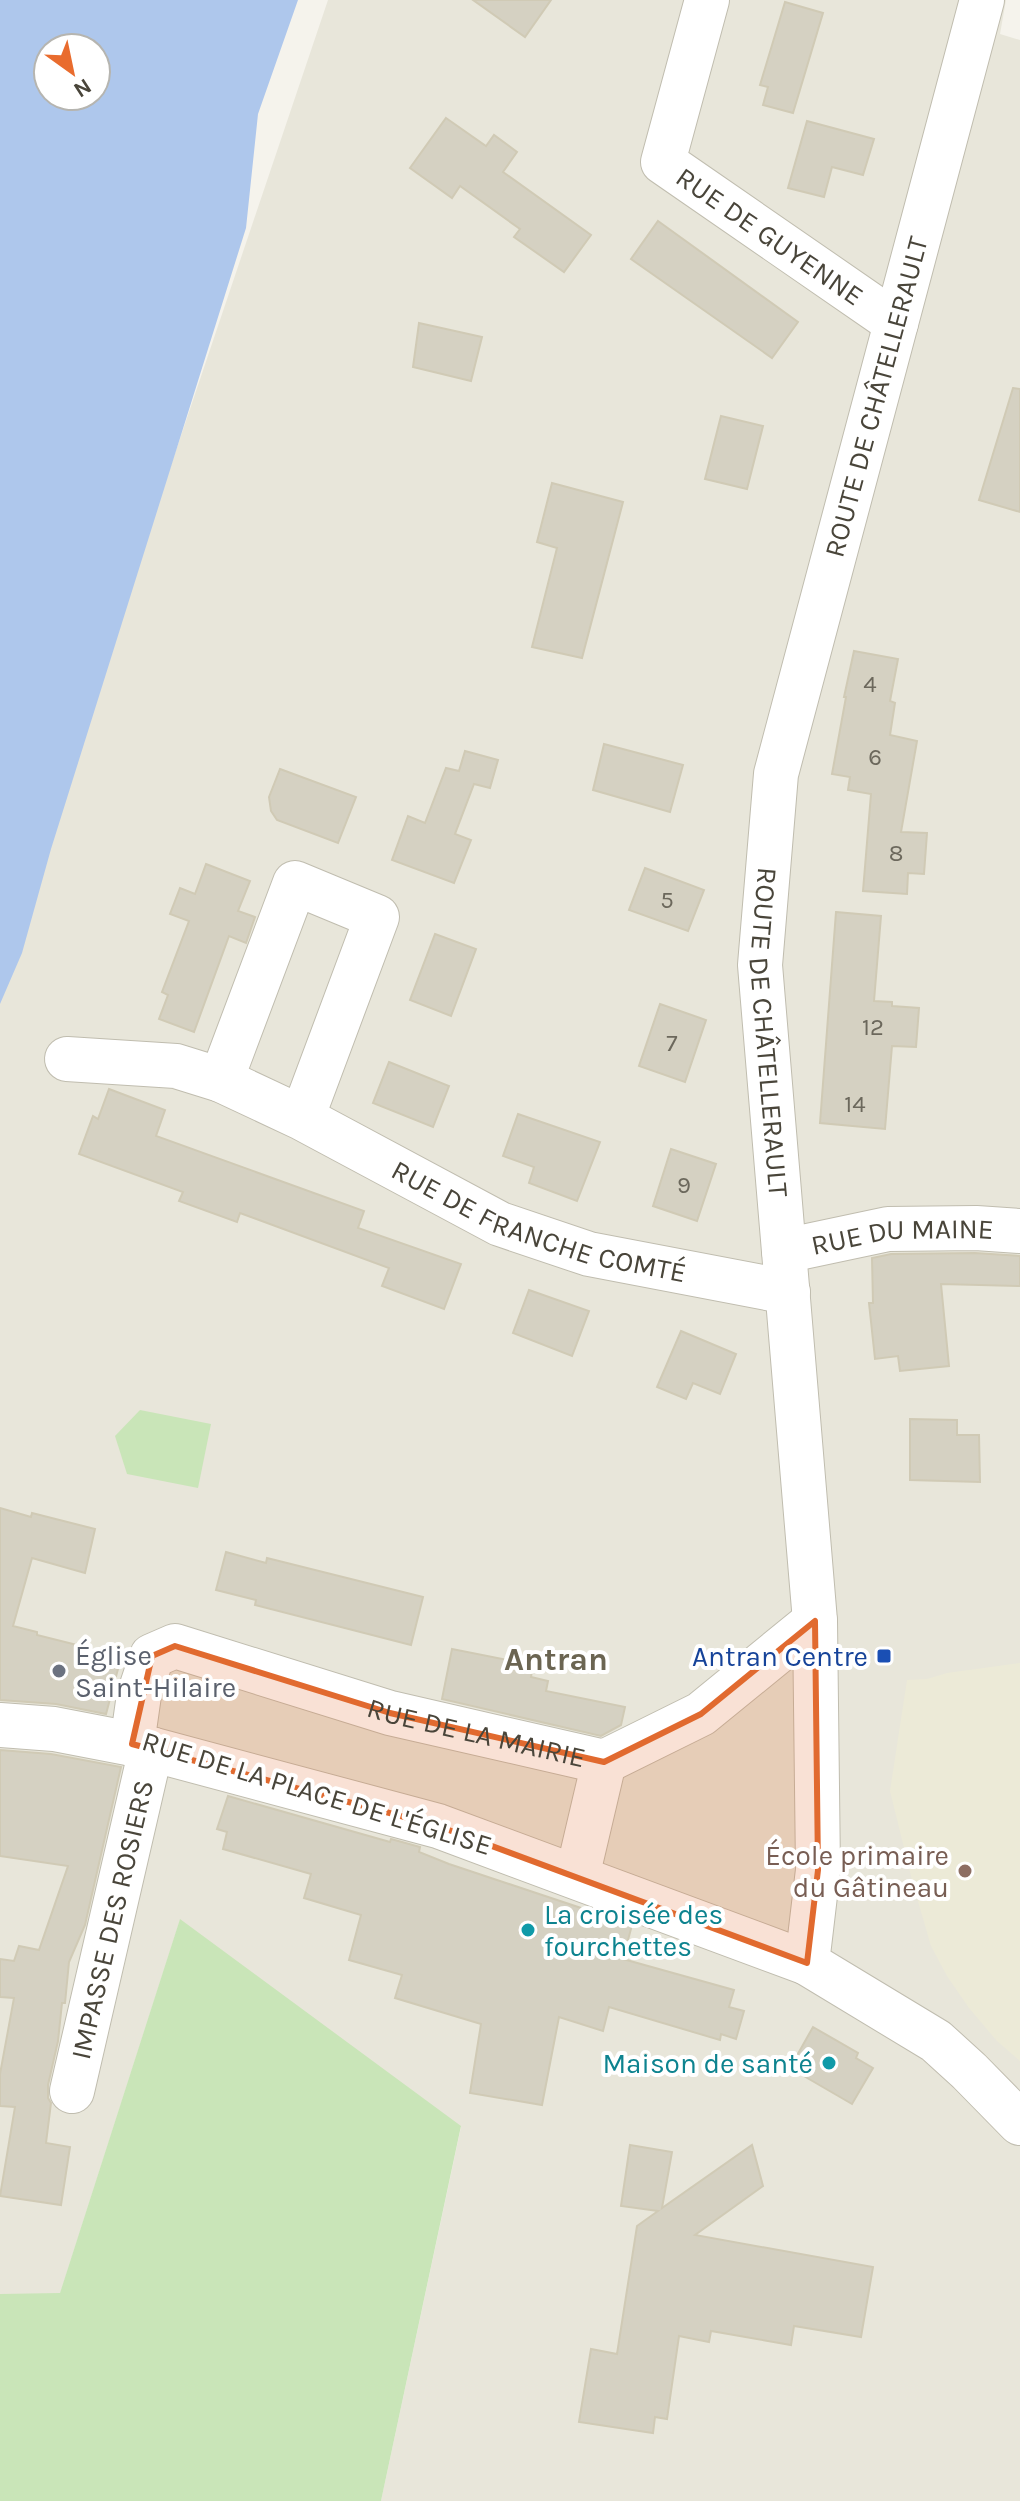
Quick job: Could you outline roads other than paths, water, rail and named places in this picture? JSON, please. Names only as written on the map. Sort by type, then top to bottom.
[{"type":"street","name":"RUE DE GUYENNE","points":[[707,0],[663,162],[896,323]]},
{"type":"street","name":"ROUTE DE CHÂTELLERAULT","points":[[807,1963],[818,1870],[815,1621],[760,965],[776,774],[982,0]]},
{"type":"street","points":[[221,1080],[295,883],[377,917],[302,1118]]},
{"type":"street","name":"RUE DE FRANCHE COMTÉ","points":[[67,1059],[176,1066],[221,1080],[302,1118],[500,1224],[589,1254],[786,1272]]},
{"type":"street","name":"RUE DU MAINE","points":[[786,1272],[888,1229],[1020,1231]]},
{"type":"street","name":"RUE DE LA MAIRIE","points":[[152,1656],[175,1646],[390,1713],[604,1762],[701,1714],[815,1621]]},
{"type":"street","name":"RUE DE LA PLACE DE L'ÉGLISE","points":[[152,1656],[139,1695],[141,1746],[438,1826],[807,1963]]},
{"type":"street","points":[[0,1725],[54,1729],[141,1746]]},
{"type":"street","name":"IMPASSE DES ROSIERS","points":[[72,2091],[141,1746]]},
{"type":"street","points":[[577,1877],[604,1762]]},
{"type":"street","points":[[807,1963],[936,2041],[1020,2123]]},
{"type":"water","points":[[0,0],[298,0],[258,114],[246,228],[51,849],[22,953],[0,1004]]},
{"type":"place","name":"Antran Centre","points":[[884,1656]]},
{"type":"place","name":"Église Saint-Hilaire","points":[[59,1671]]},
{"type":"place","name":"École primaire du Gâtineau","points":[[965,1871]]},
{"type":"place","name":"La croisée des fourchettes","points":[[528,1930]]},
{"type":"place","name":"Maison de santé","points":[[829,2063]]},
{"type":"district","name":"Antran","points":[[556,1659]]}]
